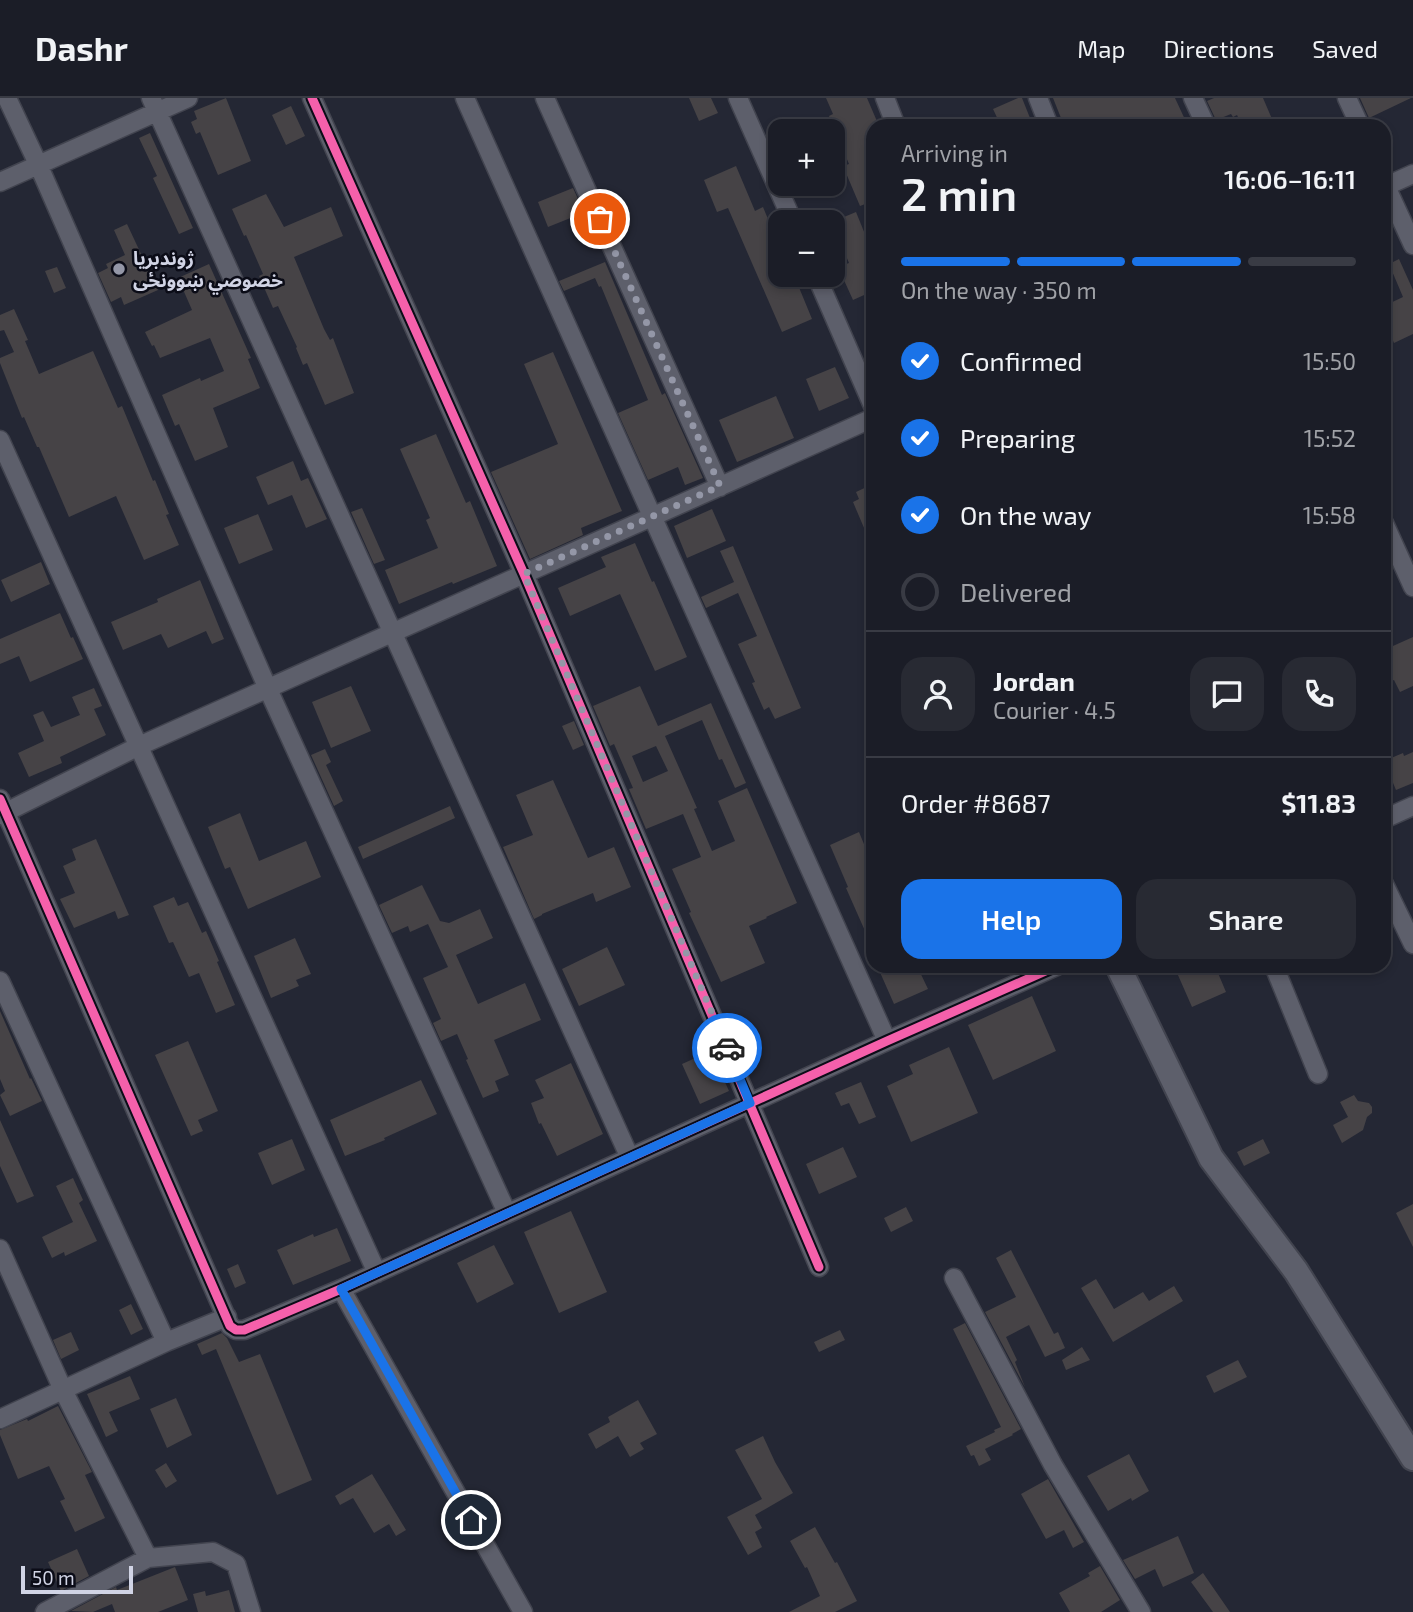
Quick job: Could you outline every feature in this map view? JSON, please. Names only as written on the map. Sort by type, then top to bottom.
[{"type":"street","points":[[7,98],[268,689],[507,1213]]},
{"type":"street","points":[[0,181],[154,105],[188,98]]},
{"type":"street","points":[[312,98],[524,574],[819,1267]]},
{"type":"street","points":[[465,98],[887,1041]]},
{"type":"street","points":[[545,98],[720,486]]},
{"type":"street","points":[[738,98],[788,210]]},
{"type":"street","points":[[885,98],[893,119]]},
{"type":"street","points":[[1038,98],[1046,119]]},
{"type":"street","points":[[1193,98],[1203,119]]},
{"type":"street","points":[[1347,98],[1357,119]]},
{"type":"street","points":[[154,105],[630,1158]]},
{"type":"street","points":[[1391,183],[1413,174]]},
{"type":"street","points":[[1391,198],[1413,245]]},
{"type":"street","points":[[821,287],[866,390]]},
{"type":"street","points":[[866,421],[2,808],[230,1326],[236,1330],[244,1330],[341,1289],[1041,973]]},
{"type":"street","points":[[0,440],[377,1273]]},
{"type":"street","points":[[1391,538],[1413,587]]},
{"type":"street","points":[[1391,816],[1413,806]]},
{"type":"street","points":[[1391,898],[1413,944]]},
{"type":"street","points":[[1121,973],[1211,1157],[1296,1272],[1413,1458]]},
{"type":"street","points":[[1276,973],[1318,1074]]},
{"type":"street","points":[[0,981],[166,1342]]},
{"type":"street","points":[[0,1249],[63,1390],[148,1558]]},
{"type":"street","points":[[954,1278],[1053,1465],[1142,1612]]},
{"type":"street","points":[[341,1289],[523,1612]]},
{"type":"street","points":[[0,1419],[166,1342],[227,1317]]},
{"type":"street","points":[[45,1612],[148,1558],[213,1552],[236,1564],[250,1612]]},
{"type":"building","points":[[226,98],[251,161],[218,175],[200,132],[196,134],[191,122],[197,119],[194,111]]},
{"type":"building","points":[[689,98],[711,98],[718,113],[699,121]]},
{"type":"building","points":[[826,98],[867,98],[876,119],[866,119],[866,204],[860,206],[845,171],[845,165],[849,164],[845,154],[845,119],[830,119],[829,116],[833,114]]},
{"type":"building","points":[[1022,98],[1030,119],[998,119],[993,109]]},
{"type":"building","points":[[1053,98],[1175,98],[1185,119],[1058,119],[1061,118]]},
{"type":"building","points":[[1214,98],[1263,98],[1272,119],[1239,119],[1237,115],[1233,117],[1231,114],[1216,119],[1207,101]]},
{"type":"building","points":[[1360,98],[1411,98],[1369,118]]},
{"type":"building","points":[[291,106],[305,136],[286,145],[272,115]]},
{"type":"building","points":[[150,133],[193,228],[179,234],[153,178],[157,176],[139,138]]},
{"type":"building","points":[[736,166],[755,211],[763,207],[768,219],[768,287],[799,287],[812,319],[782,332],[728,208],[717,212],[704,180]]},
{"type":"building","points":[[573,188],[592,230],[580,235],[573,217],[548,227],[538,202]]},
{"type":"building","points":[[266,194],[284,227],[331,207],[343,236],[294,257],[324,329],[330,340],[333,338],[354,393],[325,405],[307,363],[303,365],[278,306],[273,308],[259,276],[263,274],[232,209]]},
{"type":"building","points":[[856,212],[866,237],[866,294],[853,300],[845,282],[845,264],[849,263],[845,253],[845,217]]},
{"type":"building","points":[[127,224],[158,290],[124,305],[121,297],[111,302],[98,273],[108,268],[106,264],[125,255],[114,230]]},
{"type":"building","points":[[1399,259],[1413,290],[1413,334],[1394,343],[1391,336],[1391,303],[1403,297],[1391,263]]},
{"type":"building","points":[[605,262],[662,395],[665,393],[703,478],[685,485],[678,467],[648,480],[618,413],[648,400],[601,286],[599,287],[595,278],[564,291],[559,281]]},
{"type":"building","points":[[209,264],[251,358],[248,359],[260,388],[213,408],[228,447],[195,461],[179,424],[175,426],[162,395],[200,378],[201,381],[224,371],[210,338],[160,358],[145,332],[192,310],[178,278]]},
{"type":"building","points":[[57,267],[66,288],[54,293],[45,271]]},
{"type":"building","points":[[14,309],[39,374],[93,351],[118,408],[122,406],[153,481],[155,480],[179,545],[144,560],[116,496],[69,517],[39,447],[24,417],[22,418],[0,363],[0,358],[14,352],[4,330],[0,331],[0,315]]},
{"type":"building","points":[[553,352],[622,511],[581,528],[583,535],[530,559],[491,472],[558,444],[524,364]]},
{"type":"building","points":[[835,367],[849,398],[819,411],[806,379]]},
{"type":"building","points":[[776,396],[794,438],[737,462],[719,420]]},
{"type":"building","points":[[436,434],[466,503],[470,501],[497,566],[399,604],[385,570],[438,548],[426,520],[430,518],[400,449]]},
{"type":"building","points":[[293,461],[301,481],[308,478],[327,519],[306,528],[292,495],[268,505],[256,477]]},
{"type":"building","points":[[866,487],[866,533],[853,502],[859,499],[856,492]]},
{"type":"building","points":[[362,508],[385,560],[374,564],[351,512]]},
{"type":"building","points":[[712,509],[726,541],[687,558],[674,526]]},
{"type":"building","points":[[258,514],[273,550],[239,564],[224,528]]},
{"type":"building","points":[[635,543],[687,657],[655,671],[620,594],[570,616],[558,588],[606,567],[601,557]]},
{"type":"building","points":[[733,546],[801,708],[775,719],[769,707],[764,710],[738,644],[757,636],[738,593],[706,608],[701,597],[734,582],[720,551]]},
{"type":"building","points":[[41,562],[50,584],[11,602],[1,580]]},
{"type":"building","points":[[200,580],[224,639],[212,644],[206,631],[168,648],[161,634],[123,650],[111,622]]},
{"type":"building","points":[[60,613],[83,659],[30,682],[19,656],[0,664],[0,639]]},
{"type":"building","points":[[1413,637],[1413,686],[1400,692],[1394,680],[1391,681],[1391,647]]},
{"type":"building","points":[[351,686],[371,731],[331,748],[312,702]]},
{"type":"building","points":[[640,686],[658,726],[711,703],[746,783],[735,788],[722,759],[719,760],[702,720],[665,736],[697,808],[694,809],[712,851],[735,841],[718,801],[747,788],[797,903],[749,926],[765,963],[721,982],[672,869],[701,857],[683,814],[646,829],[629,789],[633,788],[614,744],[610,746],[593,706]],"holes":[[[656,746],[668,771],[643,782],[632,756]]]},
{"type":"building","points":[[94,688],[102,706],[94,709],[106,735],[60,757],[62,763],[29,777],[18,753],[44,741],[33,715],[43,711],[51,727],[80,715],[72,697]]},
{"type":"building","points":[[574,721],[584,745],[573,750],[562,726]]},
{"type":"building","points":[[325,749],[331,762],[326,765],[343,801],[334,806],[311,755]]},
{"type":"building","points":[[1413,752],[1413,783],[1396,790],[1391,778],[1391,758],[1403,753],[1404,756]]},
{"type":"building","points":[[553,780],[588,858],[614,847],[631,887],[596,902],[593,893],[534,919],[503,847],[533,835],[516,795]]},
{"type":"building","points":[[450,806],[455,818],[363,859],[358,847]]},
{"type":"building","points":[[240,813],[259,861],[306,841],[321,877],[248,909],[230,867],[225,869],[208,827]]},
{"type":"building","points":[[859,832],[866,849],[866,933],[846,888],[848,887],[830,845]]},
{"type":"building","points":[[96,839],[129,915],[118,919],[115,911],[74,928],[60,899],[75,893],[63,866],[76,860],[72,849]]},
{"type":"building","points":[[422,885],[440,921],[449,923],[480,909],[493,938],[456,955],[478,1004],[525,983],[541,1020],[494,1040],[509,1075],[495,1081],[499,1091],[483,1098],[457,1034],[441,1041],[433,1023],[441,1019],[423,978],[448,967],[428,924],[410,932],[408,926],[392,933],[379,905]]},
{"type":"building","points":[[174,897],[178,906],[188,902],[202,933],[206,931],[235,1005],[216,1013],[199,973],[189,977],[173,942],[169,943],[153,906]]},
{"type":"building","points":[[295,938],[311,974],[296,980],[299,986],[271,998],[254,956]]},
{"type":"building","points":[[607,947],[625,985],[579,1006],[562,969]]},
{"type":"building","points":[[880,973],[920,973],[928,989],[894,1004]]},
{"type":"building","points":[[1177,973],[1218,973],[1226,992],[1192,1007]]},
{"type":"building","points":[[1032,996],[1056,1051],[993,1080],[968,1025]]},
{"type":"building","points":[[0,1011],[42,1101],[10,1116],[0,1095],[5,1091],[0,1079]]},
{"type":"building","points":[[188,1041],[218,1111],[198,1120],[203,1131],[191,1136],[155,1055]]},
{"type":"building","points":[[949,1047],[978,1113],[911,1142],[887,1086],[913,1074],[909,1065]]},
{"type":"building","points":[[711,1051],[729,1091],[700,1104],[682,1064]]},
{"type":"building","points":[[571,1063],[603,1134],[557,1156],[531,1103],[544,1098],[535,1080]]},
{"type":"building","points":[[421,1080],[437,1114],[345,1156],[330,1120]]},
{"type":"building","points":[[861,1082],[876,1117],[859,1124],[849,1103],[841,1106],[835,1093]]},
{"type":"building","points":[[1354,1095],[1358,1101],[1369,1103],[1372,1113],[1367,1117],[1363,1130],[1342,1143],[1333,1125],[1348,1117],[1340,1102]]},
{"type":"building","points":[[0,1120],[34,1196],[17,1203],[0,1166]]},
{"type":"building","points":[[292,1139],[305,1170],[272,1185],[258,1153]]},
{"type":"building","points":[[1263,1139],[1270,1153],[1244,1166],[1237,1152]]},
{"type":"building","points":[[843,1147],[857,1177],[819,1194],[806,1164]]},
{"type":"building","points":[[73,1178],[83,1200],[79,1203],[97,1241],[65,1256],[64,1252],[52,1258],[42,1237],[73,1222],[56,1186]]},
{"type":"building","points":[[1413,1204],[1413,1247],[1396,1213]]},
{"type":"building","points":[[906,1207],[913,1221],[891,1232],[884,1218]]},
{"type":"building","points":[[571,1211],[607,1292],[559,1313],[524,1232]]},
{"type":"building","points":[[337,1228],[351,1261],[293,1285],[277,1250],[313,1234],[314,1237]]},
{"type":"building","points":[[494,1245],[514,1284],[477,1303],[457,1263]]},
{"type":"building","points":[[1011,1250],[1054,1334],[1058,1332],[1065,1348],[1045,1357],[1029,1325],[1006,1337],[1017,1360],[1015,1362],[1025,1387],[985,1312],[1016,1297],[996,1258]]},
{"type":"building","points":[[238,1264],[246,1283],[235,1288],[227,1269]]},
{"type":"building","points":[[1096,1279],[1114,1309],[1143,1292],[1149,1301],[1174,1286],[1183,1301],[1113,1342],[1081,1288]]},
{"type":"building","points":[[131,1304],[143,1329],[131,1335],[119,1310]]},
{"type":"building","points":[[965,1323],[1021,1429],[985,1449],[991,1460],[979,1466],[966,1446],[1001,1427],[953,1329]]},
{"type":"building","points":[[840,1330],[845,1340],[819,1352],[814,1342]]},
{"type":"building","points":[[71,1332],[79,1350],[61,1359],[53,1340]]},
{"type":"building","points":[[222,1333],[239,1362],[260,1354],[312,1480],[277,1495],[216,1349],[202,1355],[197,1344]]},
{"type":"building","points":[[1082,1347],[1090,1360],[1066,1370],[1062,1360]]},
{"type":"building","points":[[1238,1360],[1247,1377],[1214,1393],[1206,1376]]},
{"type":"building","points":[[130,1376],[140,1399],[109,1412],[118,1431],[106,1437],[87,1394]]},
{"type":"building","points":[[176,1398],[192,1435],[167,1448],[150,1409]]},
{"type":"building","points":[[638,1400],[657,1434],[640,1443],[644,1449],[630,1457],[618,1436],[596,1449],[588,1434],[610,1422],[608,1417]]},
{"type":"building","points":[[58,1406],[92,1472],[85,1475],[105,1518],[75,1532],[60,1501],[65,1499],[49,1466],[18,1479],[0,1435],[0,1430],[27,1419],[28,1421]]},
{"type":"building","points":[[763,1436],[793,1493],[755,1515],[762,1528],[755,1532],[762,1547],[748,1555],[727,1517],[762,1499],[735,1450]]},
{"type":"building","points":[[1129,1454],[1149,1491],[1108,1511],[1087,1476]]},
{"type":"building","points":[[166,1463],[177,1481],[166,1488],[155,1470]]},
{"type":"building","points":[[372,1474],[406,1530],[396,1536],[389,1524],[374,1533],[353,1498],[340,1505],[335,1496]]},
{"type":"building","points":[[1048,1479],[1084,1542],[1073,1548],[1064,1530],[1046,1539],[1021,1494]]},
{"type":"building","points":[[815,1527],[857,1601],[835,1612],[789,1612],[820,1596],[807,1567],[805,1568],[790,1541]]},
{"type":"building","points":[[1178,1536],[1194,1573],[1163,1587],[1155,1569],[1135,1579],[1123,1560]]},
{"type":"building","points":[[77,1549],[89,1576],[61,1591],[48,1562]]},
{"type":"building","points":[[1100,1566],[1120,1600],[1101,1612],[1070,1612],[1059,1593],[1090,1576],[1088,1573]]},
{"type":"building","points":[[175,1567],[188,1600],[158,1612],[115,1612],[112,1604],[93,1612],[71,1611],[116,1587],[117,1590]]},
{"type":"building","points":[[1203,1573],[1230,1612],[1213,1612],[1191,1582]]},
{"type":"building","points":[[229,1590],[235,1612],[198,1612],[193,1594],[205,1591],[206,1596]]},
{"type":"cycle path","points":[[312,98],[524,574],[819,1267]]},
{"type":"cycle path","points":[[0,799],[230,1326],[236,1330],[244,1330],[341,1289],[1041,973]]},
{"type":"way so far","points":[[600,219],[720,486],[524,574],[727,1048]]},
{"type":"place","name":"ژوندبریا خصوصي ښوونځی","points":[[119,269]]},
{"type":"route","points":[[471,1520],[341,1289],[750,1103],[727,1048]]}]
